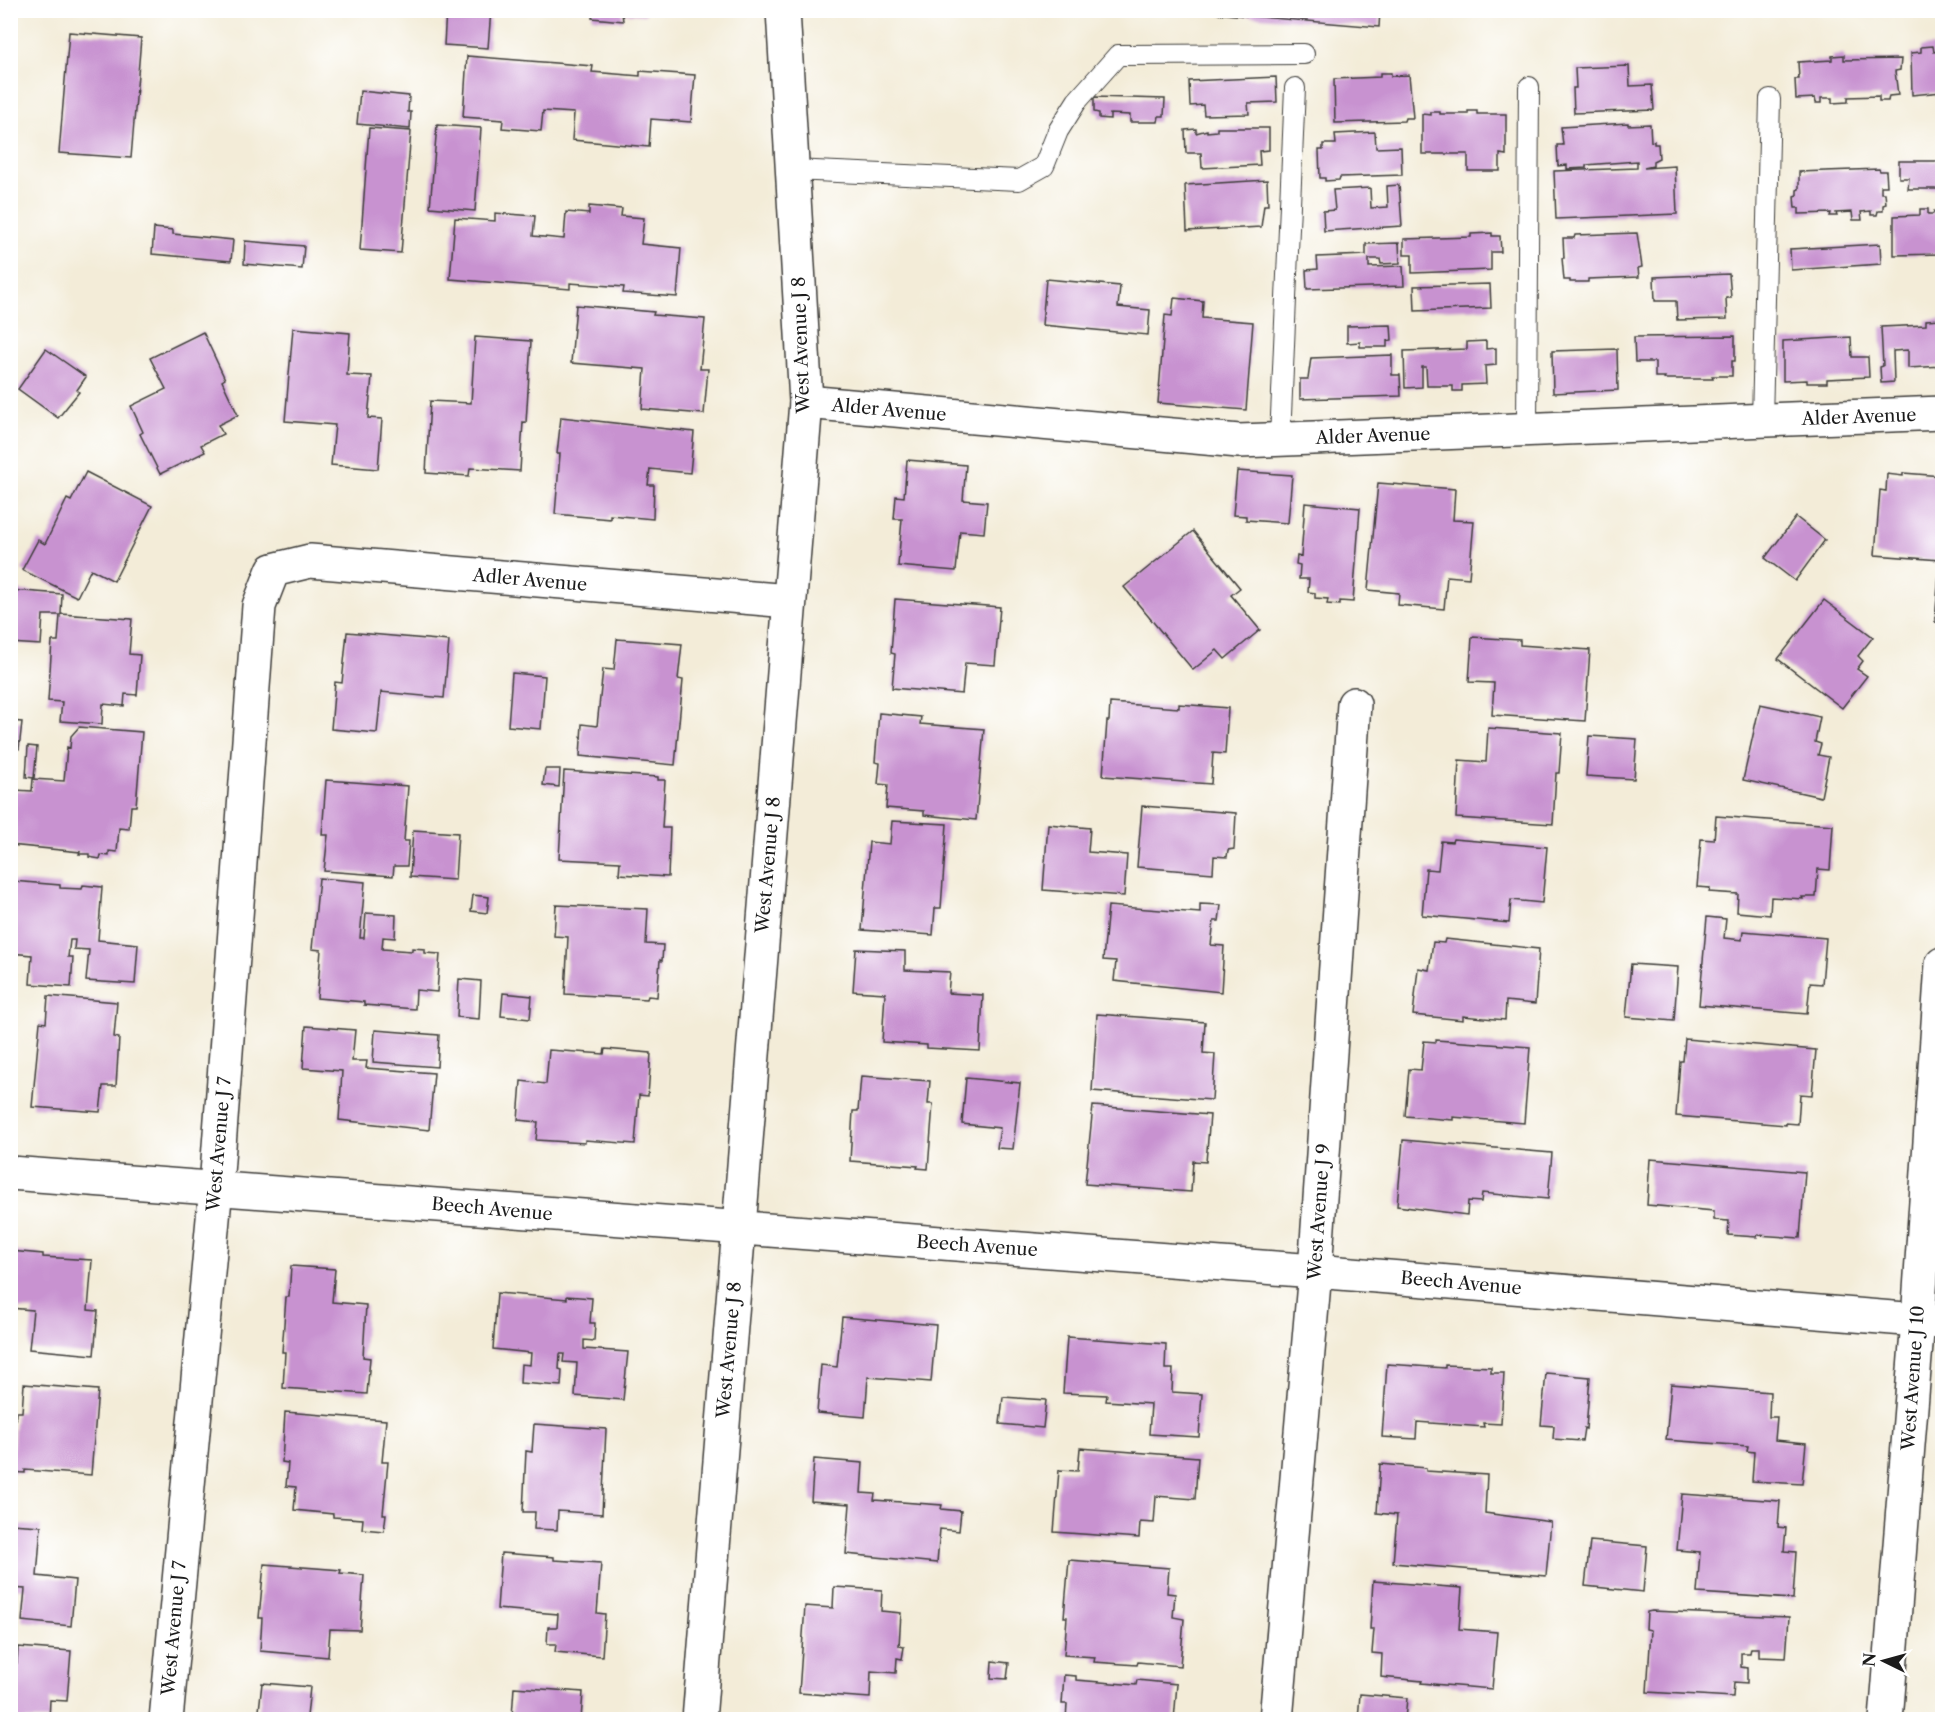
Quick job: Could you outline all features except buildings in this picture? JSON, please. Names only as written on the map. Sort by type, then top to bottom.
[{"type":"street","name":"West Avenue J 8","points":[[699,1719],[806,402],[783,10]]},
{"type":"street","name":"Alder Avenue","points":[[806,402],[1239,441],[1942,413]]},
{"type":"street","name":"Adler Avenue","points":[[273,570],[310,561],[789,601]]},
{"type":"street","name":"West Avenue J 7","points":[[166,1719],[216,1187],[259,606],[273,570]]},
{"type":"street","name":"West Avenue J 9","points":[[1276,1719],[1316,1271],[1354,704]]},
{"type":"street","name":"West Avenue J 10","points":[[1886,1719],[1930,1321],[1942,964]]},
{"type":"street","name":"Beech Avenue","points":[[10,1173],[1316,1271],[1930,1321]]},
{"type":"lane","points":[[792,170],[1019,180],[1044,166],[1058,131],[1077,101],[1118,55],[1304,54]]},
{"type":"lane","points":[[1527,430],[1529,87]]},
{"type":"lane","points":[[1280,440],[1294,88]]},
{"type":"lane","points":[[1762,420],[1770,99]]}]
